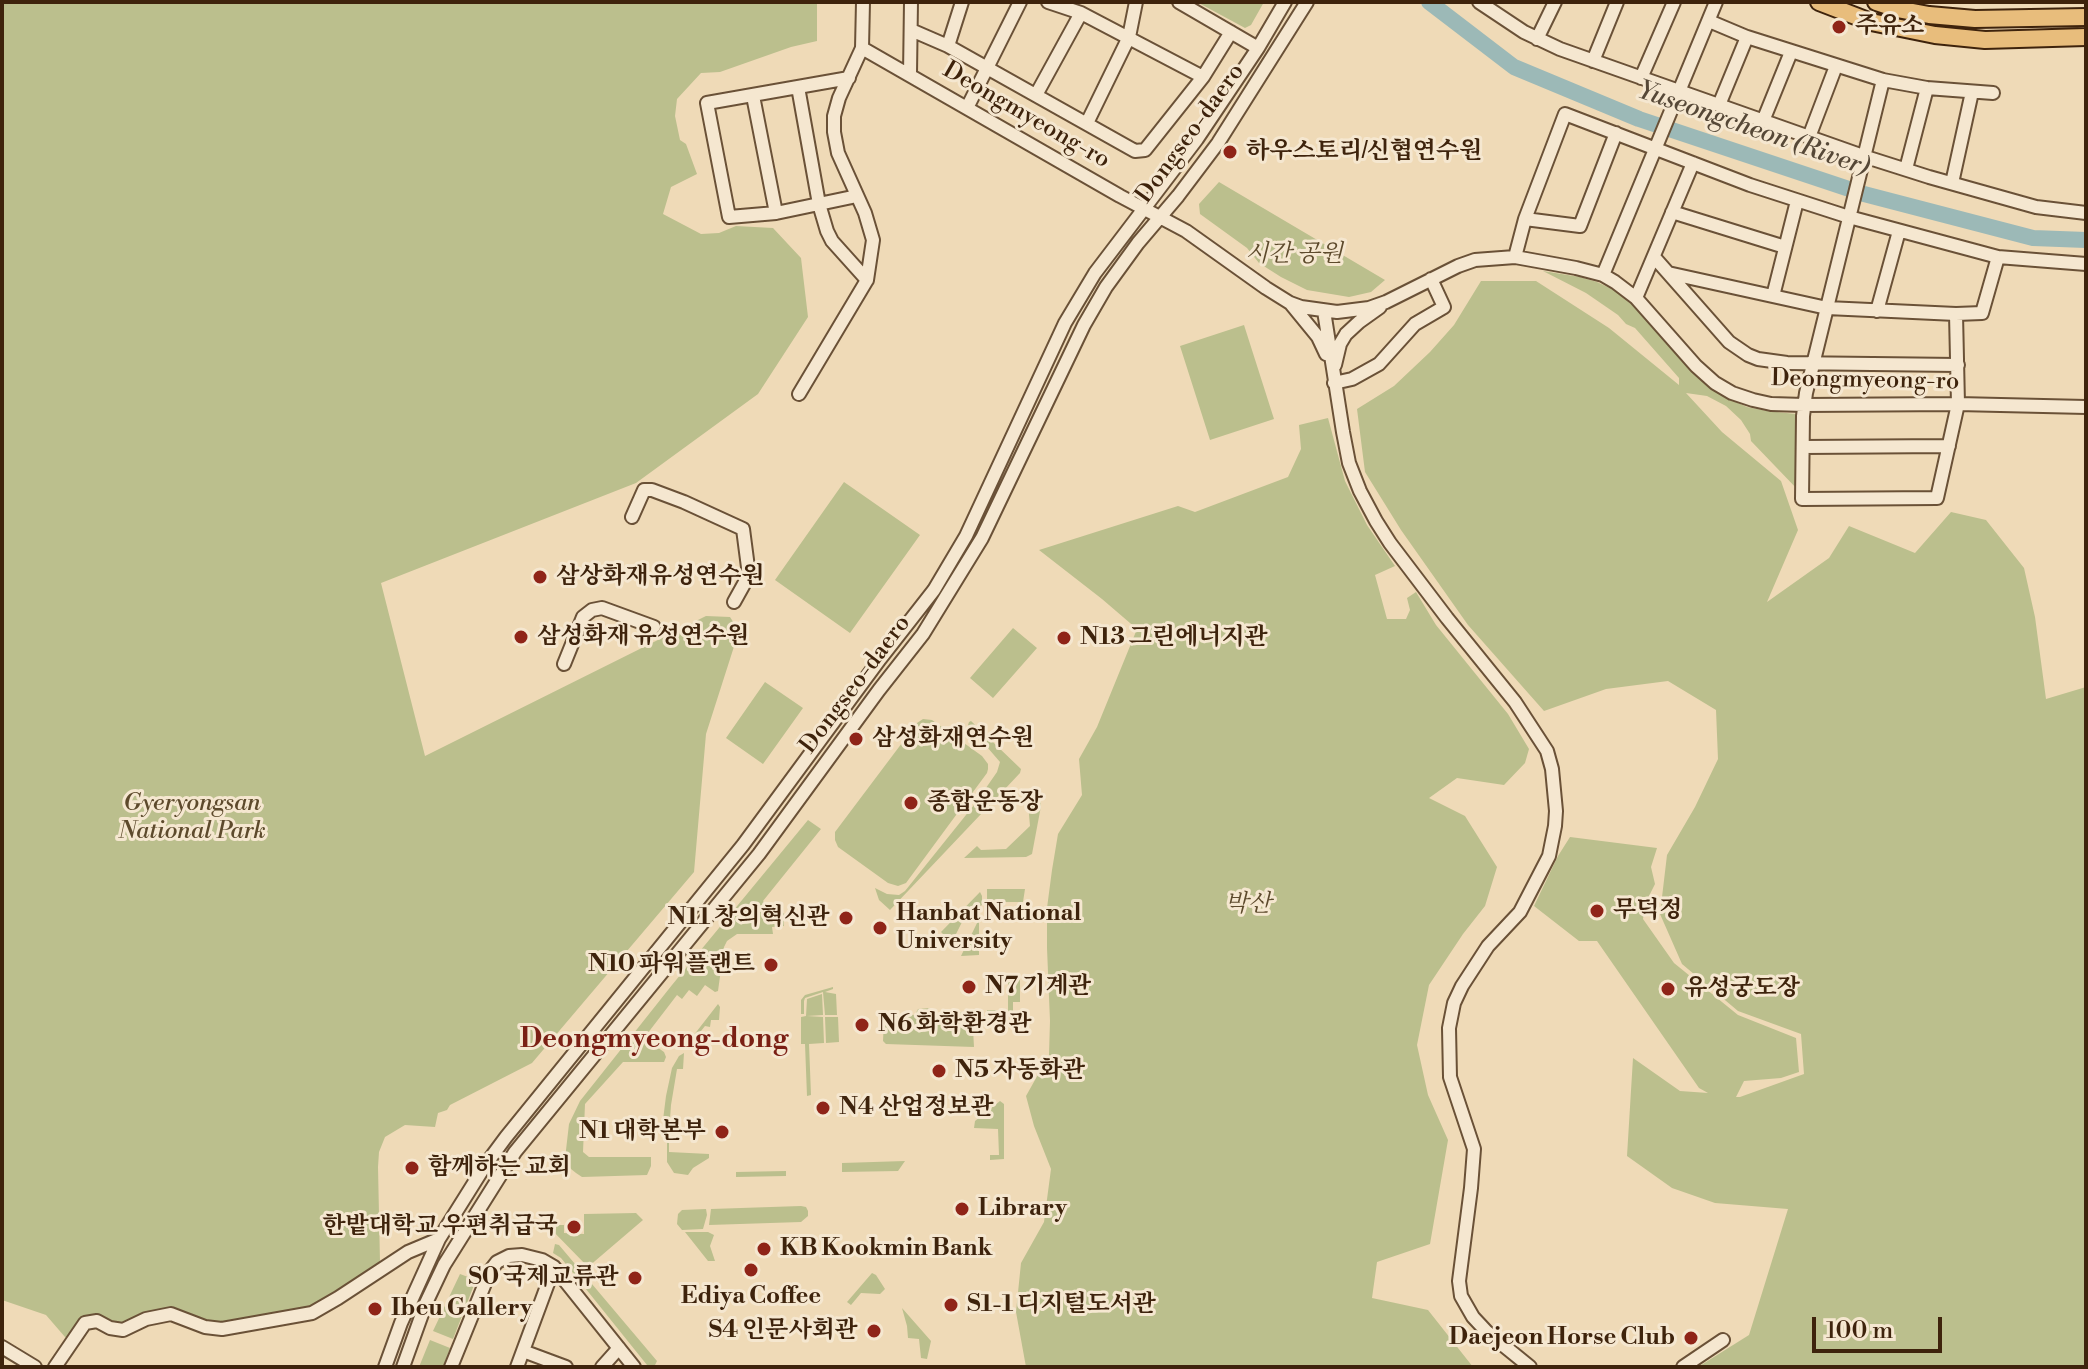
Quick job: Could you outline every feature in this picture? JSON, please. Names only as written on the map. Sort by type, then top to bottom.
[{"type":"main road","points":[[1819,2],[1871,22],[1935,35],[1985,40],[2086,37]]},
{"type":"main road","points":[[1876,2],[1929,15],[1975,19],[2086,17]]},
{"type":"street","points":[[799,394],[867,280],[873,240],[865,213],[838,153],[834,132],[839,98],[862,48],[863,2]]},
{"type":"street","points":[[910,74],[911,2]]},
{"type":"street","points":[[948,46],[962,2]]},
{"type":"street","points":[[967,108],[1020,2]]},
{"type":"street","points":[[1048,2],[1081,13],[1203,77]]},
{"type":"street","points":[[1087,123],[1129,37],[1136,2]]},
{"type":"street","points":[[1179,2],[1258,48]]},
{"type":"street","name":"Dongseo-daero","points":[[385,1367],[439,1239],[502,1142],[743,845],[934,590],[966,536],[1065,323],[1095,273],[1197,139],[1285,2]]},
{"type":"street","name":"Dongseo-daero","points":[[403,1367],[426,1303],[444,1265],[518,1146],[759,854],[923,634],[982,538],[1084,325],[1124,261],[1218,143],[1307,2]]},
{"type":"street","points":[[1537,39],[1555,2]]},
{"type":"street","points":[[1593,61],[1617,2]]},
{"type":"street","points":[[1641,78],[1674,2]]},
{"type":"street","points":[[1603,275],[1716,2]]},
{"type":"street","points":[[1484,3],[1507,22],[1537,39],[1678,95],[1719,105],[1809,137],[1862,162],[1906,169],[2036,207],[2086,213]]},
{"type":"street","points":[[1036,95],[1081,13]]},
{"type":"street","points":[[1709,21],[1791,52],[1883,80],[1927,88],[1993,93]]},
{"type":"street","points":[[911,30],[948,46],[1135,151],[1145,150],[1203,77],[1231,32]]},
{"type":"street","points":[[1719,105],[1747,37]]},
{"type":"street","name":"Deongmyeong-ro","points":[[862,48],[1186,231],[1266,288],[1301,307],[1352,311],[1386,302],[1475,260],[1515,257],[1603,275],[1636,298],[1715,383],[1753,400],[1804,405],[2086,407]]},
{"type":"street","points":[[1763,121],[1791,52]]},
{"type":"street","points":[[1809,137],[1836,66]]},
{"type":"street","points":[[849,78],[707,103],[729,217],[776,213],[857,196]]},
{"type":"street","points":[[1883,80],[1804,405],[1802,499],[1937,498],[1958,404],[1956,314]]},
{"type":"street","points":[[798,87],[819,204],[827,231],[832,241],[867,280]]},
{"type":"street","points":[[1906,169],[1927,88]]},
{"type":"street","points":[[1952,183],[1972,92]]},
{"type":"street","points":[[753,96],[776,213]]},
{"type":"street","points":[[1515,257],[1525,219],[1565,114],[1797,201],[1849,213],[1899,231],[1998,257],[2086,264]]},
{"type":"street","points":[[1525,219],[1580,226],[1616,133]]},
{"type":"street","points":[[1636,298],[1693,163]]},
{"type":"street","points":[[1773,296],[1797,201]]},
{"type":"street","points":[[1672,212],[1785,247]]},
{"type":"street","points":[[1877,311],[1899,231]]},
{"type":"street","points":[[1654,257],[1716,329],[1748,355],[1770,362],[1958,365]]},
{"type":"street","points":[[1668,273],[1827,308],[1982,313],[1998,257]]},
{"type":"street","points":[[1334,380],[1352,379],[1379,364],[1415,324],[1444,307],[1431,279]]},
{"type":"street","points":[[1334,380],[1337,354],[1346,334],[1386,302]]},
{"type":"street","points":[[1290,303],[1318,337],[1334,380]]},
{"type":"street","points":[[1324,311],[1349,463],[1360,491],[1390,543],[1515,702],[1547,751],[1552,769],[1556,811],[1549,856],[1520,912],[1488,946],[1462,986],[1454,1003],[1449,1028],[1450,1077],[1474,1149],[1459,1281],[1461,1296],[1473,1317],[1487,1332],[1530,1367]]},
{"type":"street","points":[[1803,447],[1949,446]]},
{"type":"street","points":[[632,517],[644,490],[652,490],[743,529],[749,575],[734,602]]},
{"type":"street","points":[[564,664],[583,617],[592,610],[602,608],[654,627]]},
{"type":"street","points":[[55,1367],[85,1323],[97,1321],[123,1330],[146,1319],[171,1314],[205,1327],[222,1329],[312,1313],[408,1252],[439,1239]]},
{"type":"street","points":[[451,1367],[490,1271],[497,1262],[509,1256],[522,1255],[554,1267],[634,1367]]},
{"type":"street","points":[[517,1367],[554,1267]]},
{"type":"street","points":[[1683,1367],[1723,1340]]},
{"type":"street","points":[[2,1347],[35,1367]]},
{"type":"street","points":[[602,1367],[619,1348]]},
{"type":"street","points":[[523,1351],[566,1367]]},
{"type":"green space","name":"Gyeryongsan National Park","points":[[2,2],[817,2],[817,41],[720,72],[701,73],[677,99],[675,116],[680,140],[686,144],[697,174],[671,187],[663,214],[701,234],[719,233],[736,226],[773,228],[801,258],[808,317],[758,394],[636,483],[381,583],[425,756],[706,616],[730,617],[739,631],[706,734],[694,872],[532,1063],[450,1105],[447,1110],[438,1113],[435,1127],[405,1125],[385,1137],[379,1152],[378,1167],[380,1262],[310,1310],[222,1326],[188,1317],[140,1326],[121,1336],[113,1336],[91,1326],[73,1342],[46,1315],[2,1300]]},
{"type":"green space","points":[[1197,2],[1264,2],[1251,25],[1245,28]]},
{"type":"green space","name":"시간 공원","points":[[1219,182],[1385,280],[1371,292],[1349,297],[1307,290],[1281,277],[1259,263],[1247,248],[1200,214],[1199,204]]},
{"type":"green space","points":[[1543,271],[1580,277],[1614,290],[1632,304],[1707,386],[1727,398],[1747,407],[1799,416],[1799,491],[1751,441],[1741,420],[1726,406],[1707,396],[1686,393],[1722,432],[1781,481],[1798,530],[1767,602],[1829,558],[1849,526],[1915,553],[1951,512],[1986,520],[2024,568],[2035,617],[2046,699],[2086,687],[2086,1367],[1698,1367],[1749,1335],[1788,1209],[1715,1203],[1672,1188],[1627,1156],[1633,1058],[1680,1091],[1708,1093],[1699,1088],[1597,941],[1579,941],[1534,906],[1570,837],[1657,848],[1651,867],[1655,884],[1646,902],[1643,919],[1674,963],[1738,1015],[1796,1038],[1799,1072],[1781,1078],[1744,1081],[1736,1097],[1804,1074],[1801,1034],[1738,1011],[1682,964],[1660,914],[1667,855],[1718,759],[1716,710],[1668,681],[1606,689],[1544,711],[1468,625],[1401,530],[1365,472],[1357,409],[1394,386],[1430,352],[1454,325],[1481,281],[1536,281],[1609,328],[1679,385],[1679,378],[1635,328],[1586,293]]},
{"type":"green space","points":[[1244,325],[1274,419],[1210,440],[1180,346]]},
{"type":"green space","name":"박산","points":[[1328,418],[1345,481],[1367,525],[1395,566],[1375,575],[1387,619],[1406,619],[1410,610],[1407,598],[1416,592],[1436,625],[1508,714],[1529,749],[1525,763],[1504,785],[1457,778],[1429,798],[1465,816],[1497,867],[1485,906],[1429,985],[1417,1045],[1428,1095],[1448,1140],[1430,1244],[1377,1262],[1372,1298],[1428,1310],[1473,1367],[1026,1367],[1016,1312],[1021,1263],[1044,1222],[1051,1169],[1026,1096],[1049,1055],[1047,908],[1052,870],[1058,834],[1082,795],[1079,759],[1097,727],[1137,629],[1039,550],[1178,506],[1195,512],[1288,477],[1301,449],[1299,425]]},
{"type":"green space","points":[[844,482],[920,535],[850,633],[775,580]]},
{"type":"green space","points":[[1013,628],[1037,648],[993,698],[970,678]]},
{"type":"green space","points":[[765,682],[803,708],[763,764],[726,738]]},
{"type":"green space","name":"종합운동장","points":[[923,719],[932,720],[982,756],[988,769],[906,883],[898,886],[888,883],[838,847],[835,832]]},
{"type":"green space","points":[[971,721],[1021,769],[988,807],[979,798],[997,772],[1000,762],[968,725]]},
{"type":"green space","points":[[1035,788],[1038,789],[1041,806],[1032,854],[1026,857],[964,858],[977,846],[981,850],[1006,849],[1030,826],[1028,803],[1020,801]]},
{"type":"green space","points":[[974,805],[982,813],[890,910],[879,900],[875,888],[887,894],[899,895],[905,891]]},
{"type":"green space","points":[[808,820],[821,829],[763,901],[770,912],[784,913],[784,926],[772,927],[773,934],[737,934],[727,941],[718,991],[705,985],[697,996],[689,990],[682,999],[677,995],[644,1038],[664,1052],[664,1062],[623,1062],[585,1104],[583,1152],[589,1157],[651,1157],[647,1175],[582,1177],[571,1169],[566,1150],[569,1124],[580,1101]]},
{"type":"green space","points":[[987,889],[1025,889],[1023,902],[987,904]]},
{"type":"green space","points":[[980,892],[982,905],[962,922],[955,936],[944,935],[941,932]]},
{"type":"green space","points":[[978,921],[979,955],[961,956]]},
{"type":"green space","points":[[1008,977],[1020,977],[1020,1002],[1013,1002],[1013,1014],[987,1014],[987,1010],[1008,1010]]},
{"type":"green space","points":[[833,987],[825,992],[836,994],[837,1015],[825,1015],[823,992],[805,998],[804,1014],[801,1014],[801,1000],[805,995]]},
{"type":"green space","points":[[822,994],[823,1015],[807,1016],[823,1017],[824,1043],[809,1044],[811,1095],[807,1096],[801,1017],[806,1016],[807,999]]},
{"type":"green space","points":[[718,1004],[719,1020],[711,1020],[710,1027],[705,1026],[693,1041],[690,1040]]},
{"type":"green space","points":[[931,1008],[934,1015],[972,1011],[974,1047],[886,1044],[883,1041],[886,1013],[915,1015],[918,1009]]},
{"type":"green space","points":[[825,1017],[838,1017],[839,1042],[826,1043]]},
{"type":"green space","points":[[684,1053],[683,1069],[677,1069],[670,1119],[665,1122],[672,1068]]},
{"type":"green space","points":[[1000,1101],[1004,1104],[1004,1159],[990,1160],[990,1155],[999,1155],[998,1129],[974,1128],[975,1121]]},
{"type":"green space","points":[[667,1138],[669,1152],[709,1154],[709,1158],[688,1175],[674,1173],[667,1162]]},
{"type":"green space","points":[[905,1161],[898,1171],[842,1172],[842,1163]]},
{"type":"green space","points":[[786,1171],[786,1176],[736,1177],[736,1172]]},
{"type":"green space","points":[[806,1207],[808,1216],[801,1222],[709,1225],[711,1209]]},
{"type":"green space","points":[[706,1209],[703,1229],[682,1230],[677,1224],[678,1214],[682,1210]]},
{"type":"green space","points":[[636,1213],[643,1220],[588,1267],[547,1225],[564,1225],[564,1233],[584,1234],[584,1214]]},
{"type":"green space","points":[[685,1232],[714,1235],[710,1246],[715,1261],[708,1261]]},
{"type":"green space","points":[[555,1244],[657,1361],[655,1365],[647,1365],[561,1258],[553,1253]]},
{"type":"green space","points":[[872,1273],[885,1289],[880,1294],[861,1293],[851,1305],[847,1302]]},
{"type":"green space","points":[[460,1274],[476,1280],[453,1339],[433,1331]]},
{"type":"green space","points":[[902,1308],[931,1341],[927,1359],[921,1358],[919,1339],[908,1338]]},
{"type":"green space","points":[[430,1340],[450,1348],[443,1367],[419,1367]]},
{"type":"waterway","name":"Yuseongcheon (River)","points":[[1429,2],[1514,67],[1639,119],[1864,194],[2033,238],[2086,240]]},
{"type":"place","name":"주유소","points":[[1839,27]]},
{"type":"place","name":"하우스토리/신협연수원","points":[[1230,152]]},
{"type":"place","name":"삼상화재유성연수원","points":[[540,577]]},
{"type":"place","name":"삼성화재 유성연수원","points":[[521,637]]},
{"type":"place","name":"N13 그린에너지관","points":[[1064,638]]},
{"type":"place","name":"삼성화재연수원","points":[[856,739]]},
{"type":"place","name":"종합운동장","points":[[911,803]]},
{"type":"place","name":"무덕정","points":[[1597,911]]},
{"type":"place","name":"N11 창의혁신관","points":[[846,918]]},
{"type":"place","name":"Hanbat National University","points":[[880,928]]},
{"type":"place","name":"N10 파워플랜트","points":[[771,965]]},
{"type":"place","name":"N7 기계관","points":[[969,987]]},
{"type":"place","name":"유성궁도장","points":[[1668,989]]},
{"type":"place","name":"N6 화학환경관","points":[[862,1025]]},
{"type":"place","name":"N5 자동화관","points":[[939,1071]]},
{"type":"place","name":"N4 산업정보관","points":[[823,1108]]},
{"type":"place","name":"N1 대학본부","points":[[722,1132]]},
{"type":"place","name":"함께하는 교회","points":[[412,1168]]},
{"type":"place","name":"Library","points":[[962,1209]]},
{"type":"place","name":"한밭대학교 우편취급국","points":[[574,1227]]},
{"type":"place","name":"KB Kookmin Bank","points":[[764,1249]]},
{"type":"place","name":"Ediya Coffee","points":[[751,1270]]},
{"type":"place","name":"S0 국제교류관","points":[[635,1278]]},
{"type":"place","name":"S1-1 디지털도서관","points":[[951,1305]]},
{"type":"place","name":"Ibeu Gallery","points":[[375,1309]]},
{"type":"place","name":"S4 인문사회관","points":[[874,1331]]},
{"type":"place","name":"Daejeon Horse Club","points":[[1691,1338]]},
{"type":"district","name":"Deongmyeong-dong","points":[[654,1040]]}]
